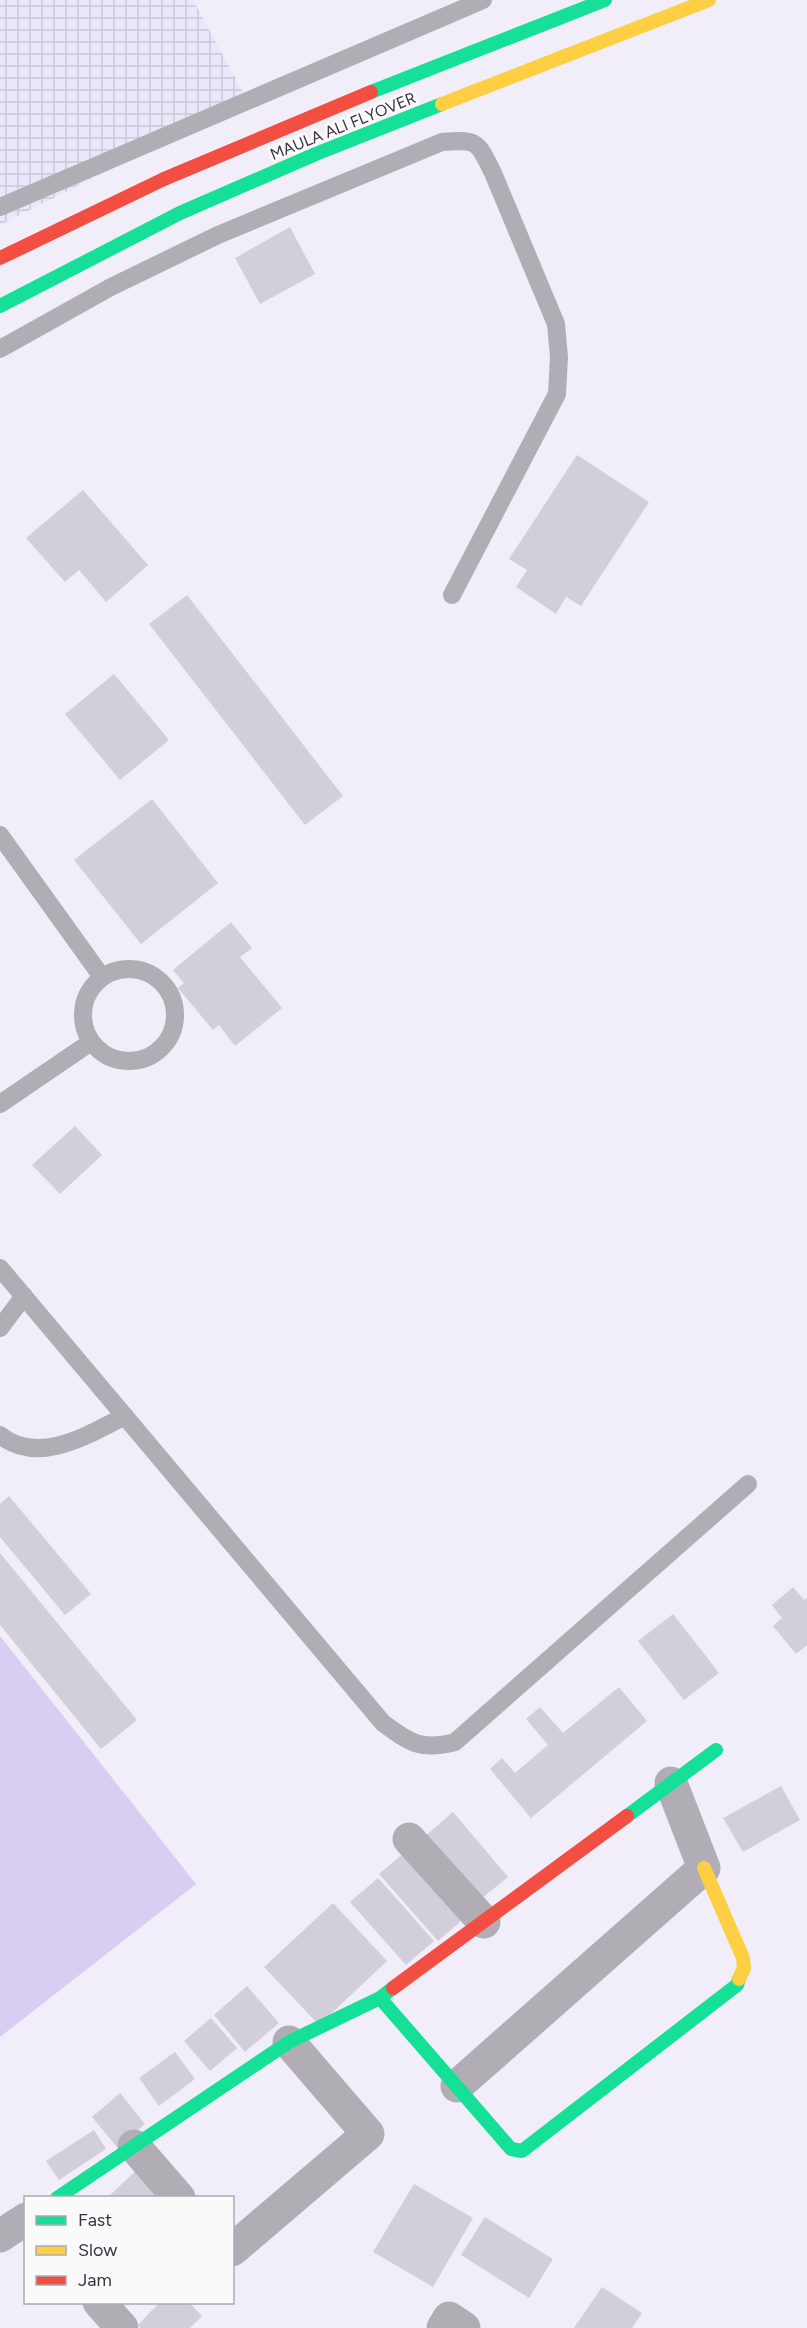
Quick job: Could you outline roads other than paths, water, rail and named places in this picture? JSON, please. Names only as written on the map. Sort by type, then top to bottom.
[{"type":"street","name":"MAULA ALI FLYOVER","points":[[0,258],[164,179],[303,119],[605,0]]},
{"type":"street","name":"MAULA ALI FLYOVER","points":[[0,306],[180,213],[297,162],[709,0]]},
{"type":"street","points":[[60,2196],[289,2042],[380,1998],[716,1750]]},
{"type":"street","points":[[380,1998],[511,2149],[522,2151],[737,1984],[744,1968],[743,1958],[704,1868],[671,1783]]},
{"type":"street","points":[[409,1839],[484,1922]]},
{"type":"street","points":[[457,2086],[704,1868]]},
{"type":"street","points":[[234,2248],[368,2133],[289,2042]]},
{"type":"street","points":[[134,2146],[177,2196]]},
{"type":"street","points":[[101,2304],[122,2328]]},
{"type":"street","points":[[443,2328],[449,2318],[464,2328]]},
{"type":"lane","points":[[0,207],[483,0]]},
{"type":"lane","points":[[0,350],[111,288],[218,235],[442,141],[467,140],[481,148],[493,173],[556,324],[559,357],[557,394],[452,595]]},
{"type":"lane","points":[[0,835],[102,977]]},
{"type":"lane","points":[[129,969],[144,972],[156,978],[167,988],[174,1002],[173,1031],[156,1054],[142,1060],[128,1062],[101,1053],[91,1042],[84,1029],[82,1014],[88,994],[102,977],[115,970],[129,969]]},
{"type":"lane","points":[[0,1104],[91,1042]]},
{"type":"lane","points":[[0,1268],[383,1723],[408,1741],[436,1747],[455,1742],[748,1484]]},
{"type":"lane","points":[[0,1328],[24,1296]]},
{"type":"lane","points":[[0,1434],[9,1442],[37,1449],[73,1443],[125,1416]]}]
